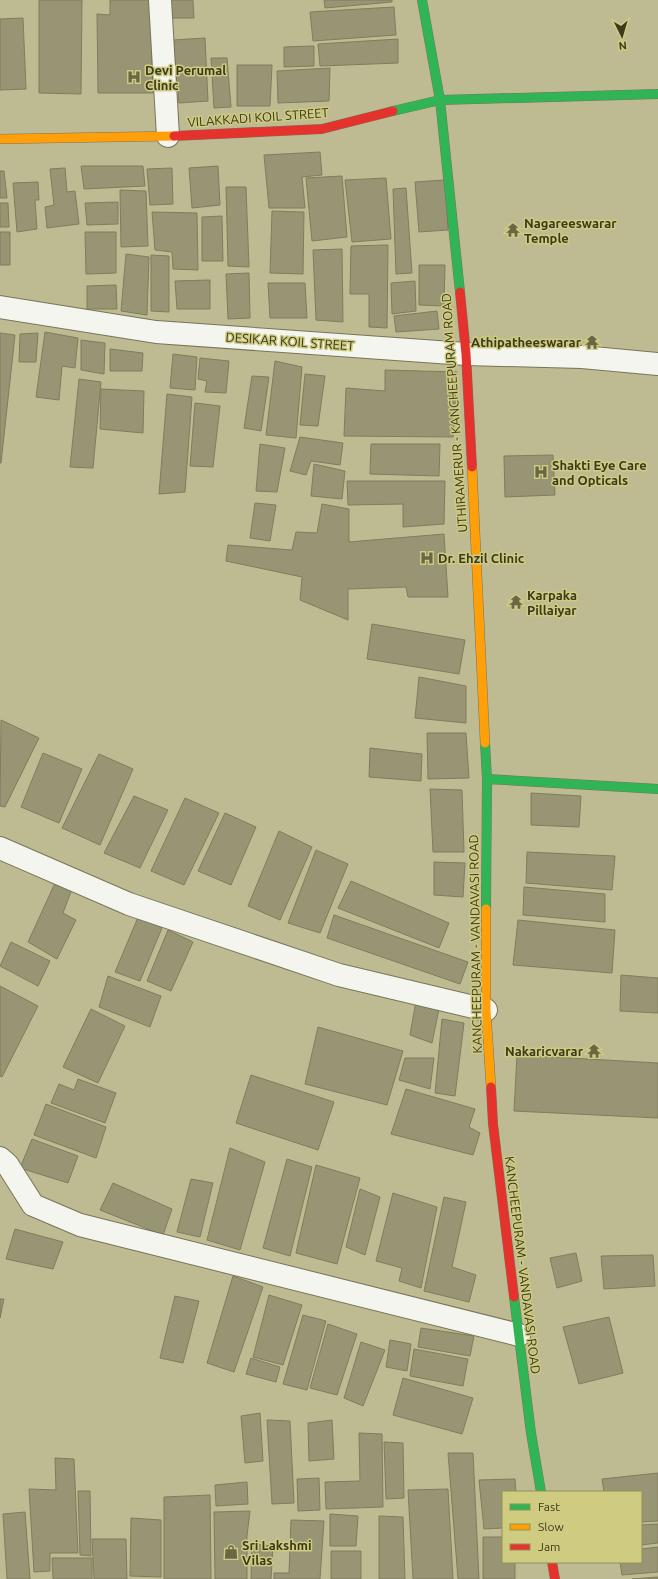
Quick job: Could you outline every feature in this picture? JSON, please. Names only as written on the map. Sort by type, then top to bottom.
[{"type":"main road","name":"UTHIRAMERUR - KANCHEEPURAM ROAD","points":[[422,0],[440,100],[466,354],[487,779]]},
{"type":"main road","name":"VILAKKADI KOIL STREET","points":[[0,139],[168,136],[322,129],[440,100],[658,94]]},
{"type":"main road","points":[[487,779],[658,789]]},
{"type":"main road","name":"KANCHEEPURAM - VANDAVASI ROAD","points":[[487,779],[486,1010],[493,1124],[519,1336],[541,1491]]},
{"type":"main road","points":[[552,1563],[555,1579]]},
{"type":"street","points":[[160,0],[168,136]]},
{"type":"street","name":"DESIKAR KOIL STREET","points":[[0,307],[156,332],[466,354],[582,357],[658,364]]},
{"type":"street","points":[[0,848],[129,904],[339,975],[486,1010]]},
{"type":"street","points":[[0,1158],[7,1164],[33,1205],[80,1225],[519,1336]]},
{"type":"building","points":[[39,0],[82,0],[81,94],[39,93]]},
{"type":"building","points":[[110,0],[150,0],[153,93],[98,93],[97,14],[110,15]]},
{"type":"building","points":[[171,0],[193,0],[194,18],[172,18]]},
{"type":"building","points":[[324,0],[392,0],[392,2],[325,8]]},
{"type":"building","points":[[394,7],[396,35],[313,41],[310,12]]},
{"type":"building","points":[[23,18],[26,89],[0,90],[0,19]]},
{"type":"building","points":[[205,38],[208,101],[179,103],[173,40]]},
{"type":"building","points":[[398,39],[398,63],[320,66],[318,44]]},
{"type":"building","points":[[314,46],[314,66],[284,67],[284,47]]},
{"type":"building","points":[[211,58],[227,58],[231,107],[214,108]]},
{"type":"building","points":[[237,65],[272,65],[270,106],[237,106]]},
{"type":"building","points":[[330,68],[329,101],[278,103],[277,71]]},
{"type":"building","points":[[320,152],[322,175],[302,177],[305,208],[269,208],[264,155]]},
{"type":"building","points":[[81,166],[143,166],[145,186],[84,189]]},
{"type":"building","points":[[218,166],[220,205],[192,208],[189,168]]},
{"type":"building","points":[[65,168],[67,192],[75,191],[79,224],[47,228],[45,207],[54,205],[50,169]]},
{"type":"building","points":[[172,168],[173,204],[150,205],[147,169]]},
{"type":"building","points":[[0,171],[4,171],[7,198],[0,198]]},
{"type":"building","points":[[342,176],[347,237],[312,241],[306,178]]},
{"type":"building","points":[[386,178],[391,239],[352,242],[345,180]]},
{"type":"building","points":[[445,180],[448,230],[419,232],[415,182]]},
{"type":"building","points":[[38,182],[39,200],[35,200],[37,229],[17,232],[13,183]]},
{"type":"building","points":[[226,187],[246,187],[249,267],[228,266]]},
{"type":"building","points":[[406,188],[412,273],[396,274],[393,189]]},
{"type":"building","points":[[120,190],[146,191],[148,246],[121,247]]},
{"type":"building","points":[[118,202],[118,224],[87,225],[85,203]]},
{"type":"building","points":[[0,203],[8,203],[9,227],[0,227]]},
{"type":"building","points":[[272,211],[304,212],[303,274],[270,273]]},
{"type":"building","points":[[152,212],[197,213],[198,270],[173,269],[172,252],[155,250]]},
{"type":"building","points":[[222,216],[223,261],[202,261],[202,217]]},
{"type":"building","points":[[0,232],[10,232],[10,265],[0,265]]},
{"type":"building","points":[[85,232],[116,232],[116,273],[86,274]]},
{"type":"building","points":[[388,245],[387,328],[369,327],[369,294],[350,294],[351,246]]},
{"type":"building","points":[[342,249],[343,322],[316,320],[313,250]]},
{"type":"building","points":[[126,254],[149,257],[147,315],[121,311]]},
{"type":"building","points":[[151,255],[169,256],[169,312],[151,311]]},
{"type":"building","points":[[419,265],[445,265],[444,306],[419,305]]},
{"type":"building","points":[[249,273],[250,318],[228,319],[226,274]]},
{"type":"building","points":[[210,280],[210,309],[177,309],[175,281]]},
{"type":"building","points":[[415,281],[416,311],[392,314],[391,283]]},
{"type":"building","points":[[268,283],[305,283],[307,318],[270,318]]},
{"type":"building","points":[[116,285],[117,309],[87,309],[87,286]]},
{"type":"building","points":[[437,311],[439,329],[396,332],[394,316]]},
{"type":"building","points":[[45,332],[78,338],[75,368],[62,366],[59,400],[36,397]]},
{"type":"building","points":[[0,333],[15,335],[1,463],[0,463]]},
{"type":"building","points":[[38,333],[36,362],[19,362],[20,334]]},
{"type":"building","points":[[81,340],[105,343],[104,374],[81,370]]},
{"type":"building","points":[[110,349],[143,353],[142,371],[110,371]]},
{"type":"building","points":[[173,354],[197,357],[195,390],[170,388]]},
{"type":"building","points":[[200,358],[229,361],[226,393],[205,392],[207,381],[198,379]]},
{"type":"building","points":[[275,361],[302,367],[296,438],[266,435]]},
{"type":"building","points":[[385,370],[457,372],[453,437],[344,436],[346,388],[385,391]]},
{"type":"building","points":[[305,374],[325,376],[318,426],[300,425]]},
{"type":"building","points":[[252,376],[269,377],[261,431],[244,428]]},
{"type":"building","points":[[79,379],[101,382],[93,468],[70,467]]},
{"type":"building","points":[[101,389],[144,391],[143,433],[100,429]]},
{"type":"building","points":[[167,394],[192,397],[185,492],[159,494]]},
{"type":"building","points":[[195,403],[220,406],[213,467],[190,466]]},
{"type":"building","points":[[300,437],[343,443],[340,465],[311,461],[306,475],[290,471]]},
{"type":"building","points":[[260,444],[285,448],[277,492],[256,491]]},
{"type":"building","points":[[371,444],[440,444],[439,476],[370,474]]},
{"type":"building","points":[[553,455],[555,495],[505,497],[504,456]]},
{"type":"building","points":[[314,464],[345,471],[342,499],[311,496]]},
{"type":"building","points":[[347,481],[445,481],[444,524],[403,527],[403,504],[348,505]]},
{"type":"building","points":[[255,503],[276,505],[270,541],[250,538]]},
{"type":"building","points":[[322,504],[349,509],[349,542],[444,534],[448,597],[408,597],[406,587],[348,589],[348,620],[300,600],[302,577],[226,561],[228,545],[292,550],[296,532],[317,533]]},
{"type":"building","points":[[372,624],[465,640],[459,674],[367,659]]},
{"type":"building","points":[[419,677],[466,686],[466,723],[415,718]]},
{"type":"building","points":[[1,720],[39,738],[5,807],[0,806]]},
{"type":"building","points":[[427,733],[466,733],[469,778],[428,779]]},
{"type":"building","points":[[370,748],[422,754],[421,781],[369,777]]},
{"type":"building","points":[[43,753],[82,769],[59,823],[21,807]]},
{"type":"building","points":[[99,754],[133,769],[100,845],[62,828]]},
{"type":"building","points":[[430,789],[462,790],[464,852],[433,852]]},
{"type":"building","points":[[531,793],[581,796],[579,827],[531,825]]},
{"type":"building","points":[[134,796],[168,810],[140,868],[104,853]]},
{"type":"building","points":[[185,798],[219,813],[184,885],[151,871]]},
{"type":"building","points":[[225,813],[256,827],[231,885],[198,871]]},
{"type":"building","points":[[279,831],[312,847],[280,920],[248,906]]},
{"type":"building","points":[[316,850],[348,864],[320,933],[288,923]]},
{"type":"building","points":[[527,852],[615,856],[612,890],[526,883]]},
{"type":"building","points":[[434,862],[465,863],[463,897],[434,895]]},
{"type":"building","points":[[351,881],[449,923],[439,948],[338,908]]},
{"type":"building","points":[[55,883],[72,889],[63,913],[76,920],[57,959],[28,942]]},
{"type":"building","points":[[524,887],[605,894],[605,922],[523,915]]},
{"type":"building","points":[[139,915],[162,928],[140,981],[115,972]]},
{"type":"building","points":[[334,915],[468,962],[460,984],[327,938]]},
{"type":"building","points":[[518,920],[615,930],[612,973],[513,965]]},
{"type":"building","points":[[168,930],[193,942],[171,991],[147,981]]},
{"type":"building","points":[[11,942],[50,961],[38,986],[0,966]]},
{"type":"building","points":[[621,975],[658,978],[658,1013],[620,1011]]},
{"type":"building","points":[[108,976],[161,996],[150,1027],[99,1007]]},
{"type":"building","points":[[0,986],[38,1006],[2,1077],[0,1076]]},
{"type":"building","points":[[416,1001],[439,1009],[432,1043],[410,1035]]},
{"type":"building","points":[[91,1009],[125,1026],[98,1083],[63,1067]]},
{"type":"building","points":[[442,1019],[464,1023],[455,1096],[435,1093]]},
{"type":"building","points":[[318,1027],[403,1051],[387,1105],[305,1084]]},
{"type":"building","points":[[517,1055],[658,1063],[658,1118],[514,1111]]},
{"type":"building","points":[[405,1058],[434,1058],[430,1089],[399,1080]]},
{"type":"building","points":[[251,1075],[334,1102],[318,1150],[236,1123]]},
{"type":"building","points":[[78,1079],[116,1093],[105,1123],[51,1103],[59,1084],[74,1090]]},
{"type":"building","points":[[406,1089],[475,1109],[469,1127],[480,1133],[473,1155],[391,1134]]},
{"type":"building","points":[[46,1104],[106,1127],[96,1158],[34,1135]]},
{"type":"building","points":[[32,1139],[78,1156],[68,1183],[20,1168]]},
{"type":"building","points":[[230,1148],[265,1162],[240,1250],[207,1240]]},
{"type":"building","points":[[287,1159],[312,1167],[290,1256],[263,1248]]},
{"type":"building","points":[[316,1165],[360,1178],[337,1264],[296,1253]]},
{"type":"building","points":[[191,1179],[213,1183],[200,1237],[177,1232]]},
{"type":"building","points":[[113,1183],[172,1209],[163,1235],[100,1210]]},
{"type":"building","points":[[360,1189],[380,1197],[365,1255],[346,1247]]},
{"type":"building","points":[[393,1193],[437,1207],[421,1288],[399,1281],[402,1268],[376,1261]]},
{"type":"building","points":[[444,1197],[466,1202],[452,1267],[476,1275],[469,1302],[424,1291]]},
{"type":"building","points":[[15,1229],[63,1242],[53,1269],[6,1259]]},
{"type":"building","points":[[576,1253],[582,1281],[557,1288],[550,1258]]},
{"type":"building","points":[[653,1255],[655,1286],[604,1289],[601,1256]]},
{"type":"building","points":[[233,1276],[263,1287],[234,1372],[207,1363]]},
{"type":"building","points":[[269,1295],[302,1305],[283,1365],[253,1357]]},
{"type":"building","points":[[175,1296],[199,1301],[183,1363],[160,1358]]},
{"type":"building","points":[[0,1299],[4,1299],[0,1318]]},
{"type":"building","points":[[303,1315],[326,1321],[307,1390],[283,1384]]},
{"type":"building","points":[[609,1317],[623,1373],[579,1384],[563,1327]]},
{"type":"building","points":[[328,1324],[357,1334],[337,1395],[310,1388]]},
{"type":"building","points":[[421,1328],[474,1336],[470,1356],[418,1347]]},
{"type":"building","points":[[390,1340],[411,1344],[407,1371],[386,1367]]},
{"type":"building","points":[[361,1342],[385,1350],[363,1406],[344,1398]]},
{"type":"building","points":[[414,1349],[468,1359],[463,1386],[410,1376]]},
{"type":"building","points":[[251,1358],[280,1367],[276,1382],[246,1374]]},
{"type":"building","points":[[403,1378],[473,1398],[462,1434],[393,1415]]},
{"type":"building","points":[[260,1413],[263,1461],[245,1463],[241,1416]]},
{"type":"building","points":[[267,1420],[290,1421],[294,1503],[272,1504]]},
{"type":"building","points":[[332,1420],[334,1459],[309,1461],[308,1423]]},
{"type":"building","points":[[359,1433],[382,1434],[383,1507],[326,1509],[325,1482],[360,1481]]},
{"type":"building","points":[[384,1442],[403,1443],[404,1498],[386,1499]]},
{"type":"building","points":[[448,1453],[473,1453],[479,1579],[458,1579]]},
{"type":"building","points":[[55,1458],[74,1459],[78,1553],[50,1553],[50,1571],[34,1572],[29,1489],[56,1490]]},
{"type":"building","points":[[658,1473],[658,1521],[642,1522],[642,1491],[604,1491],[602,1479]]},
{"type":"building","points":[[319,1478],[320,1510],[298,1511],[297,1479]]},
{"type":"building","points":[[515,1479],[516,1491],[502,1491],[502,1528],[484,1529],[479,1480]]},
{"type":"building","points":[[247,1482],[248,1504],[216,1506],[215,1485]]},
{"type":"building","points":[[448,1489],[453,1579],[413,1579],[408,1490]]},
{"type":"building","points":[[78,1491],[90,1491],[91,1556],[80,1555]]},
{"type":"building","points":[[210,1495],[211,1579],[164,1579],[164,1497]]},
{"type":"building","name":"Sri Lakshmi Vilas","points":[[250,1511],[247,1536],[247,1579],[215,1579],[214,1512]]},
{"type":"building","points":[[25,1512],[30,1579],[7,1579],[3,1514]]},
{"type":"building","points":[[330,1514],[358,1516],[356,1546],[330,1546]]},
{"type":"building","points":[[379,1516],[403,1517],[405,1579],[379,1579]]},
{"type":"building","points":[[131,1518],[161,1520],[161,1577],[130,1576]]},
{"type":"building","points":[[291,1520],[324,1521],[320,1579],[274,1579],[274,1573],[289,1573]]},
{"type":"building","points":[[658,1524],[658,1543],[642,1545],[642,1525]]},
{"type":"building","points":[[483,1537],[502,1537],[502,1563],[515,1563],[515,1579],[483,1579]]},
{"type":"building","points":[[92,1539],[126,1539],[127,1579],[94,1579]]},
{"type":"building","points":[[252,1544],[273,1546],[271,1579],[251,1579]]},
{"type":"building","points":[[658,1547],[658,1572],[622,1575],[620,1563],[642,1563],[642,1549]]},
{"type":"building","points":[[331,1551],[361,1551],[361,1579],[331,1579]]},
{"type":"building","points":[[52,1558],[92,1558],[92,1579],[53,1579]]},
{"type":"building","points":[[658,1577],[658,1579],[632,1579]]},
{"type":"traffic: fast","points":[[422,0],[440,100],[460,292]]},
{"type":"traffic: fast","points":[[393,111],[440,100],[658,94]]},
{"type":"traffic: fast","points":[[485,743],[487,779],[486,909]]},
{"type":"traffic: fast","points":[[487,779],[658,789]]},
{"type":"traffic: fast","points":[[514,1297],[531,1433],[541,1491]]},
{"type":"traffic: slow","points":[[0,139],[174,136]]},
{"type":"traffic: slow","points":[[472,467],[485,743]]},
{"type":"traffic: slow","points":[[486,909],[486,1010],[491,1087]]},
{"type":"traffic: jam","points":[[174,136],[322,129],[393,111]]},
{"type":"traffic: jam","points":[[460,292],[466,354],[472,467]]},
{"type":"traffic: jam","points":[[491,1087],[493,1124],[514,1297]]},
{"type":"traffic: jam","points":[[552,1563],[555,1579]]},
{"type":"place","name":"Devi Perumal Clinic","points":[[134,77]]},
{"type":"place","name":"Nagareeswarar Temple","points":[[513,230]]},
{"type":"place","name":"Athipatheeswarar","points":[[592,342]]},
{"type":"place","name":"Shakti Eye Care and Opticals","points":[[541,472]]},
{"type":"place","name":"Dr. Ehzil Clinic","points":[[427,558]]},
{"type":"place","name":"Karpaka Pillaiyar","points":[[516,602]]},
{"type":"place","name":"Nakaricvarar","points":[[594,1051]]},
{"type":"place","name":"Sri Lakshmi Vilas","points":[[231,1552]]}]
